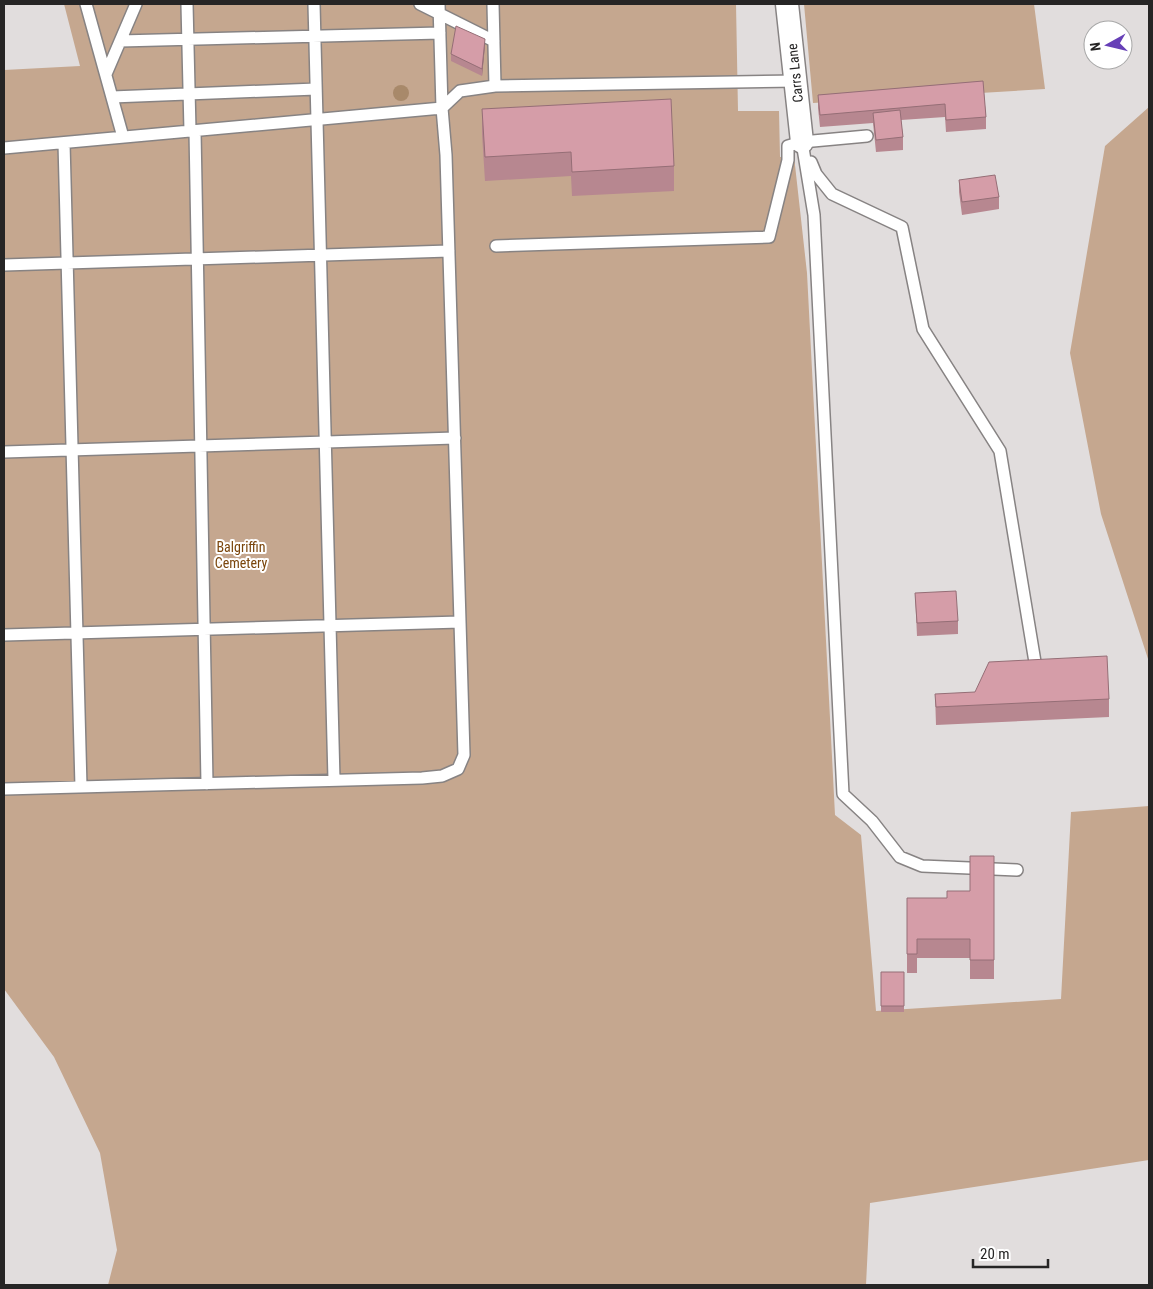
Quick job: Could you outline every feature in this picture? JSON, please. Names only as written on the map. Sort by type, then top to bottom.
[{"type":"street","name":"Carrs Lane","points":[[787,4],[802,142]]},
{"type":"lane","points":[[86,4],[123,137]]},
{"type":"lane","points":[[106,74],[136,4]]},
{"type":"lane","points":[[187,4],[189,94],[197,259],[207,784]]},
{"type":"lane","points":[[314,4],[334,780]]},
{"type":"lane","points":[[420,4],[439,8],[494,41]]},
{"type":"lane","points":[[493,4],[495,86]]},
{"type":"lane","points":[[4,789],[422,778],[442,776],[458,769],[464,755],[446,155],[442,108],[439,8]]},
{"type":"lane","points":[[120,41],[440,33]]},
{"type":"lane","points":[[4,148],[442,108],[460,91],[495,86],[796,81]]},
{"type":"lane","points":[[112,97],[316,89]]},
{"type":"lane","points":[[496,246],[768,238],[788,160],[788,146],[802,142],[867,136]]},
{"type":"lane","points":[[802,142],[816,174],[832,194],[902,227],[923,329],[1000,451],[1035,662]]},
{"type":"lane","points":[[802,142],[814,215],[842,794],[872,821],[900,857],[922,866],[1017,870]]},
{"type":"lane","points":[[64,143],[81,787]]},
{"type":"lane","points":[[4,265],[449,251]]},
{"type":"lane","points":[[4,452],[455,438]]},
{"type":"lane","points":[[4,635],[460,622]]},
{"type":"green space","name":"Balgriffin Cemetery","points":[[64,4],[736,4],[738,111],[779,111],[780,157],[794,156],[807,273],[835,815],[861,835],[876,1011],[1061,999],[1071,812],[1149,806],[1149,1160],[870,1203],[866,1285],[108,1285],[117,1250],[100,1153],[54,1057],[4,989],[4,70],[80,66]]},
{"type":"green space","points":[[804,4],[1034,4],[1045,89],[813,103]]},
{"type":"green space","points":[[1149,107],[1149,662],[1101,514],[1070,353],[1105,146]]},
{"type":"building","points":[[456,26],[485,39],[482,69],[451,54]]},
{"type":"building","points":[[983,81],[986,117],[946,120],[945,104],[820,115],[818,95]]},
{"type":"building","points":[[671,99],[674,166],[572,172],[571,152],[485,157],[482,109]]},
{"type":"building","points":[[900,110],[903,137],[876,140],[873,113]]},
{"type":"building","points":[[995,175],[999,197],[962,202],[959,180]]},
{"type":"building","points":[[956,591],[958,621],[917,623],[915,593]]},
{"type":"building","points":[[1107,656],[1109,699],[936,707],[935,694],[975,692],[989,662]]},
{"type":"building","points":[[970,856],[994,856],[994,960],[970,960],[970,939],[917,939],[917,954],[907,954],[907,898],[947,898],[947,891],[970,891]]},
{"type":"building","points":[[881,972],[904,972],[904,1006],[881,1006]]}]
